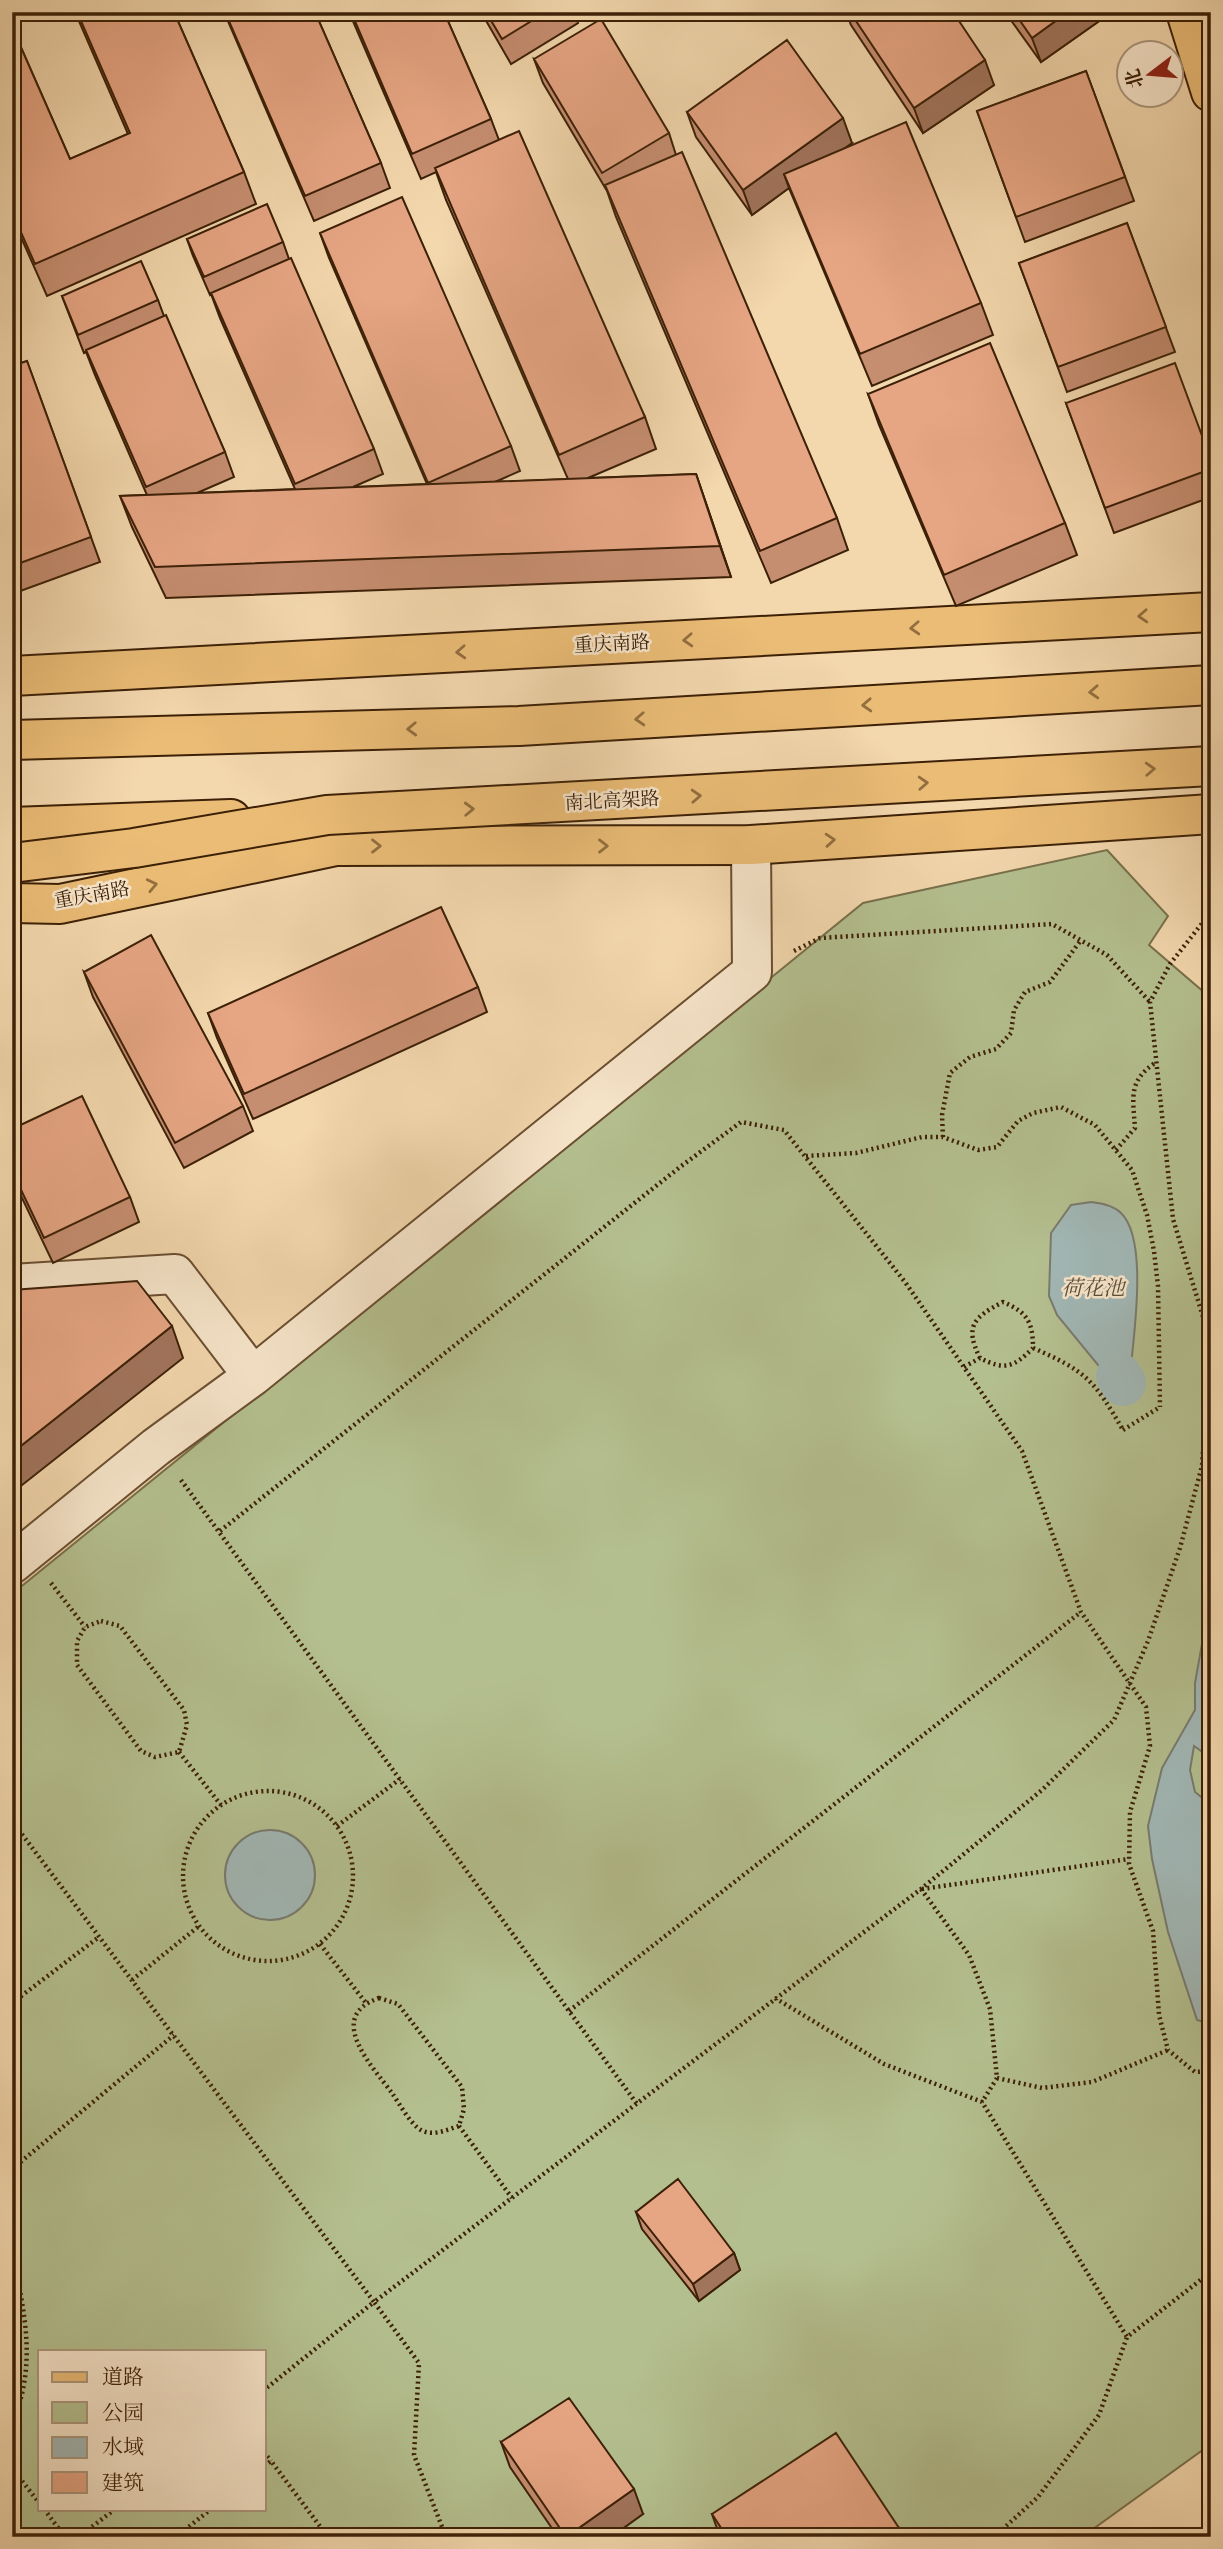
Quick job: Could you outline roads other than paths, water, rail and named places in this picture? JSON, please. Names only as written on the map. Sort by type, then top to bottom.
[{"type":"main road","points":[[1186,12],[1211,92]]},
{"type":"main road","name":"重庆南路","points":[[12,676],[1211,612]]},
{"type":"main road","points":[[12,740],[519,726],[1211,685]]},
{"type":"main road","name":"南北高架路","points":[[12,827],[332,831],[514,807],[1211,766]]},
{"type":"main road","name":"重庆南路","points":[[12,849],[332,831],[751,845],[1168,827],[1211,814]]},
{"type":"main road","points":[[12,863],[134,848],[332,831]]},
{"type":"main road","name":"重庆南路","points":[[12,902],[60,904],[332,831]]},
{"type":"street","points":[[20,1558],[156,1447],[253,1376],[752,972],[751,845]]},
{"type":"street","points":[[12,1284],[175,1274],[253,1376]]},
{"type":"water","name":"荷花池","points":[[1091,1202],[1118,1210],[1129,1226],[1134,1243],[1137,1286],[1131,1366],[1119,1376],[1107,1376],[1057,1315],[1049,1296],[1051,1233],[1071,1205]]},
{"type":"water","points":[[1211,1618],[1211,1758],[1194,1746],[1190,1770],[1195,1792],[1205,1800],[1211,1796],[1211,2024],[1197,2020],[1168,1932],[1152,1859],[1148,1826],[1162,1768],[1195,1710],[1195,1683],[1203,1638]]},
{"type":"water","points":[[270,1830],[287,1833],[302,1843],[312,1858],[315,1875],[312,1892],[302,1907],[287,1917],[270,1920],[253,1917],[238,1907],[228,1892],[225,1875],[228,1858],[238,1843],[253,1833]]},
{"type":"waterway","points":[[1119,1376],[1123,1383]]}]
